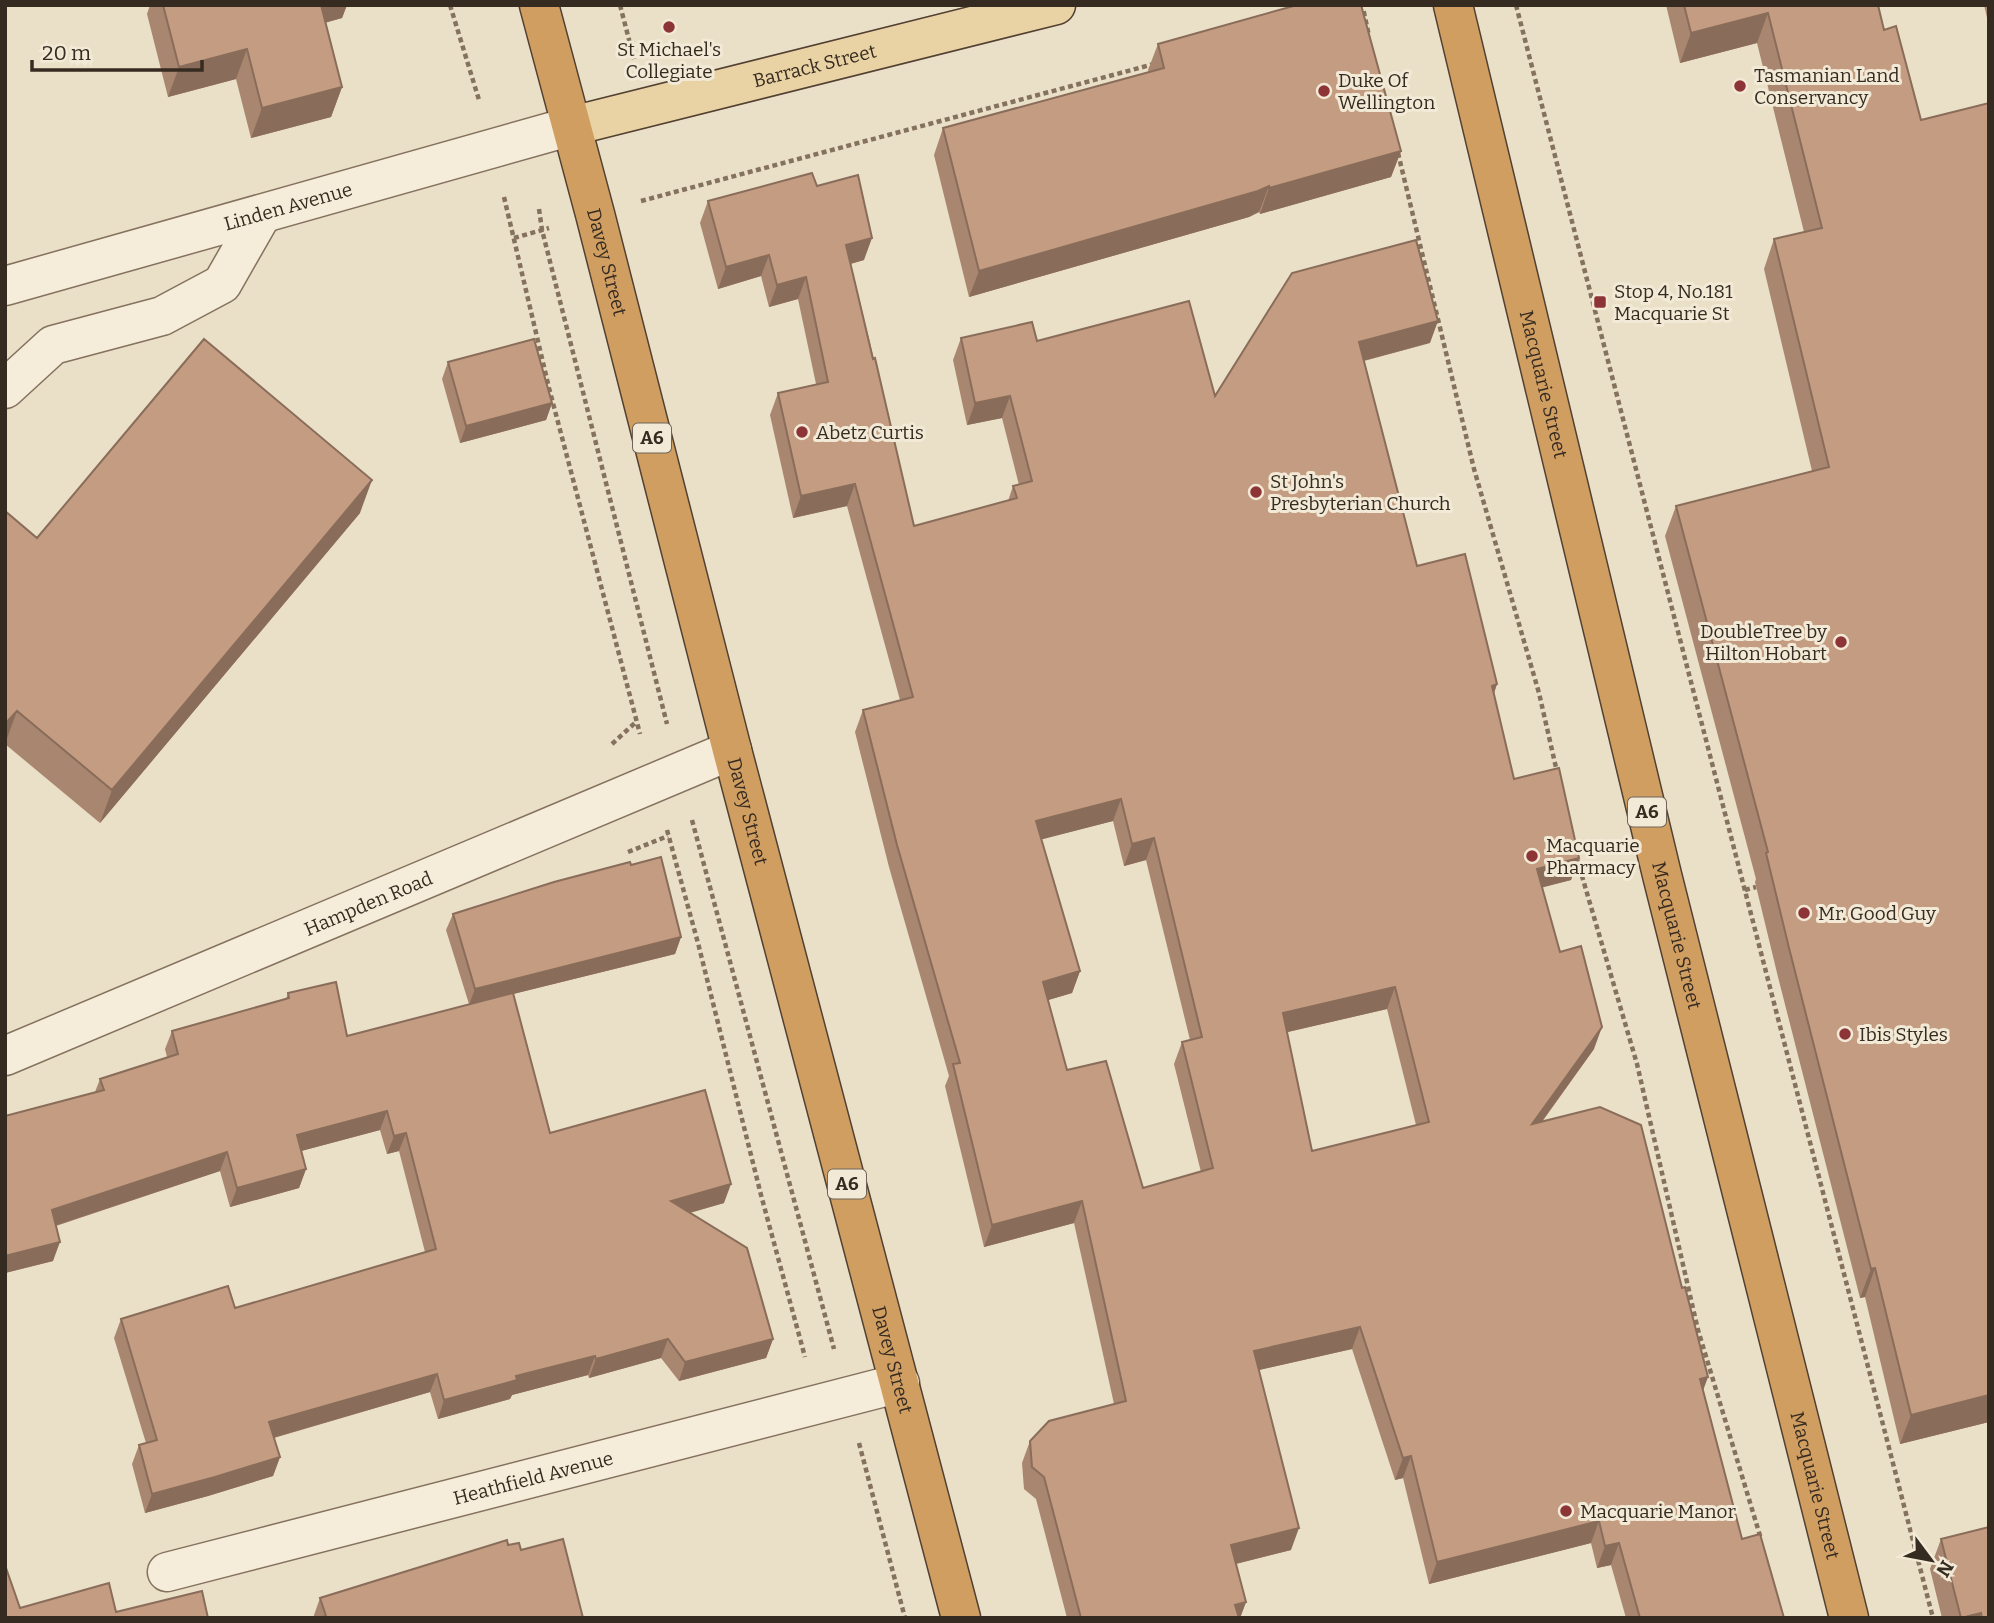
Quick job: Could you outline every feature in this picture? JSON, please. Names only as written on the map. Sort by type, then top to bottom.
[{"type":"highway","name":"Davey Street","points":[[539,5],[961,1618]]},
{"type":"highway","name":"Macquarie Street","points":[[1452,5],[1659,862],[1849,1618]]},
{"type":"main road","name":"Barrack Street","points":[[572,126],[1056,5]]},
{"type":"street","name":"Linden Avenue","points":[[5,286],[572,126]]},
{"type":"street","points":[[5,389],[53,345],[162,316],[222,284],[262,214]]},
{"type":"street","name":"Hampden Road","points":[[5,1056],[732,750]]},
{"type":"street","name":"Heathfield Avenue","points":[[167,1572],[900,1383]]},
{"type":"path","points":[[450,5],[493,149],[549,388],[698,943],[761,1195],[819,1405]]},
{"type":"path","points":[[1516,5],[1933,1618]]},
{"type":"path","points":[[1349,12],[1363,8],[1372,47]]},
{"type":"path","points":[[514,238],[1163,62]]},
{"type":"path","points":[[1397,151],[1474,469],[1539,693],[1557,774]]},
{"type":"path","points":[[1576,854],[1637,1064],[1698,1330],[1763,1547]]},
{"type":"path","points":[[1745,890],[1756,887]]},
{"type":"building","points":[[163,5],[321,5],[342,87],[262,108],[247,49],[179,67]]},
{"type":"building","points":[[1297,5],[1361,5],[1401,151],[1269,186],[979,271],[943,128],[1164,68],[1158,44]]},
{"type":"building","points":[[1684,5],[1878,5],[1884,30],[1896,26],[1921,120],[1989,103],[1989,1395],[1911,1415],[1875,1268],[1871,1269],[1789,948],[1766,853],[1768,852],[1676,506],[1829,467],[1774,239],[1822,228],[1768,13],[1691,33]]},
{"type":"building","points":[[812,173],[817,186],[858,175],[872,238],[846,245],[914,526],[1017,498],[1013,486],[1032,481],[1010,396],[975,403],[961,338],[1032,322],[1037,341],[1189,301],[1215,396],[1292,273],[1416,240],[1438,321],[1359,342],[1417,566],[1465,554],[1497,684],[1492,686],[1514,779],[1559,768],[1579,858],[1537,869],[1560,952],[1581,946],[1602,1027],[1532,1124],[1600,1107],[1641,1125],[1682,1288],[1685,1287],[1708,1377],[1700,1379],[1742,1539],[1760,1534],[1784,1618],[1640,1618],[1619,1543],[1605,1546],[1599,1521],[1437,1562],[1411,1456],[1403,1458],[1360,1327],[1254,1351],[1299,1528],[1231,1545],[1246,1602],[1235,1605],[1239,1618],[1081,1618],[1044,1477],[1032,1467],[1030,1441],[1049,1421],[1126,1401],[1082,1201],[992,1225],[953,1064],[960,1063],[897,845],[863,710],[913,697],[855,484],[801,496],[778,393],[828,382],[806,277],[777,285],[769,255],[726,267],[708,201]],"holes":[[[1121,799],[1132,844],[1154,838],[1202,1037],[1182,1042],[1213,1168],[1143,1188],[1106,1061],[1067,1070],[1043,982],[1080,971],[1036,821]],[[1395,987],[1429,1122],[1312,1151],[1283,1013]]]},
{"type":"building","points":[[204,339],[372,480],[112,790],[17,711],[5,724],[5,511],[37,538]]},
{"type":"building","points":[[534,339],[552,403],[466,426],[448,362]]},
{"type":"building","points":[[661,857],[681,937],[475,989],[453,914],[554,882],[630,862],[631,865]]},
{"type":"building","points":[[336,982],[347,1036],[513,993],[550,1133],[705,1090],[731,1184],[671,1201],[747,1248],[773,1339],[685,1362],[668,1339],[596,1359],[595,1356],[516,1376],[517,1380],[444,1400],[437,1374],[269,1422],[280,1457],[152,1494],[139,1445],[157,1440],[121,1319],[228,1286],[235,1308],[436,1249],[406,1133],[394,1136],[387,1111],[297,1135],[306,1169],[237,1188],[227,1152],[52,1210],[60,1242],[5,1256],[5,1116],[104,1090],[100,1079],[178,1054],[172,1031],[289,998],[288,993]]},
{"type":"building","points":[[1989,1527],[1989,1618],[1982,1618],[1981,1613],[1961,1618],[1941,1539]]},
{"type":"building","points":[[563,1539],[583,1618],[319,1618],[326,1616],[320,1598],[507,1540],[508,1545],[519,1543],[521,1550]]},
{"type":"building","points":[[5,1565],[20,1608],[109,1583],[116,1612],[202,1591],[208,1618],[5,1618]]},
{"type":"place","name":"St Michael's Collegiate","points":[[669,27]]},
{"type":"place","name":"Tasmanian Land Conservancy","points":[[1740,86]]},
{"type":"place","name":"Duke Of Wellington","points":[[1324,91]]},
{"type":"place","name":"Stop 4, No.181 Macquarie St","points":[[1600,302]]},
{"type":"place","name":"Abetz Curtis","points":[[802,432]]},
{"type":"place","name":"St John's Presbyterian Church","points":[[1256,492]]},
{"type":"place","name":"DoubleTree by Hilton Hobart","points":[[1841,642]]},
{"type":"place","name":"Macquarie Pharmacy","points":[[1532,856]]},
{"type":"place","name":"Mr. Good Guy","points":[[1804,913]]},
{"type":"place","name":"Ibis Styles","points":[[1845,1034]]},
{"type":"place","name":"Macquarie Manor","points":[[1566,1511]]}]
